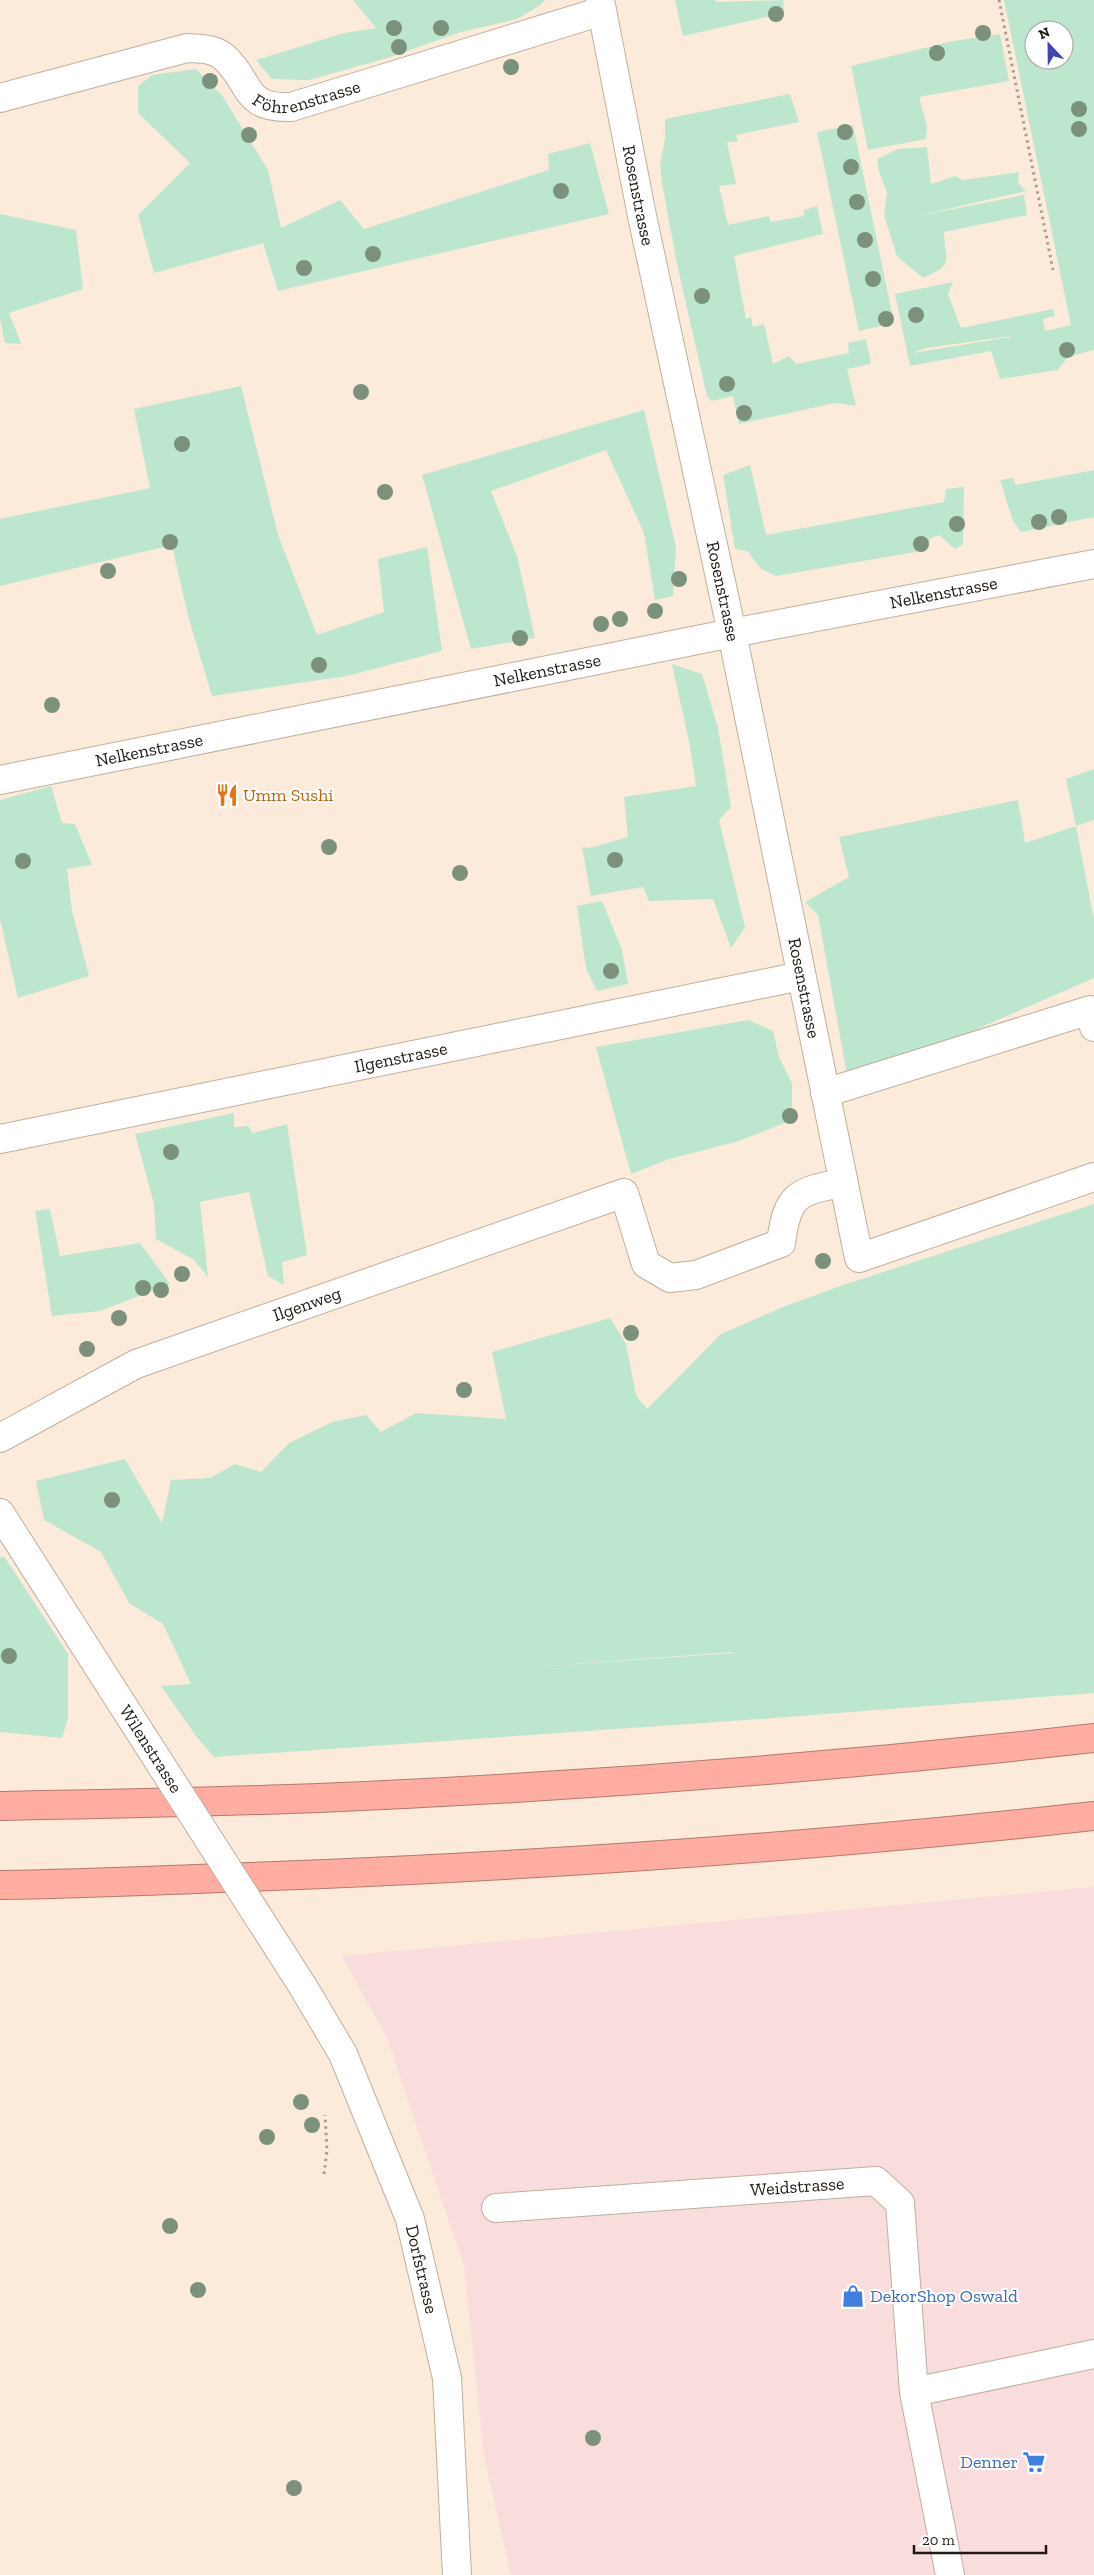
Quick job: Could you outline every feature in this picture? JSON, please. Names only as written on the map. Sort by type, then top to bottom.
[{"type":"highway","points":[[0,1806],[320,1798],[560,1784],[805,1767],[1094,1738]]},
{"type":"highway","points":[[0,1885],[360,1873],[597,1859],[837,1841],[1094,1816]]},
{"type":"street","name":"Föhrenstrasse","points":[[0,98],[187,48],[208,49],[223,56],[248,93],[274,108],[291,107],[601,6]]},
{"type":"street","name":"Rosenstrasse","points":[[601,6],[644,226],[732,633],[859,1258],[1094,1177]]},
{"type":"street","name":"Nelkenstrasse","points":[[0,780],[732,633],[1094,564]]},
{"type":"street","name":"Ilgenstrasse","points":[[0,1139],[801,976]]},
{"type":"street","points":[[825,1093],[1090,1010],[1094,1027]]},
{"type":"street","name":"Ilgenweg","points":[[0,1438],[136,1364],[624,1193],[646,1264],[670,1278],[696,1275],[780,1243],[784,1221],[790,1206],[802,1192],[843,1183]]},
{"type":"street","name":"Wilenstrasse","points":[[0,1512],[302,1985]]},
{"type":"street","name":"Dorfstrasse","points":[[302,1985],[343,2054],[410,2219],[447,2378],[457,2575]]},
{"type":"street","name":"Weidstrasse","points":[[496,2208],[876,2181],[900,2203],[914,2392],[948,2575]]},
{"type":"street","points":[[914,2392],[1094,2354]]},
{"type":"path","points":[[999,0],[1054,270]]},
{"type":"shaded area","points":[[1094,1887],[1094,2575],[511,2575],[484,2456],[464,2266],[387,2038],[342,1956]]},
{"type":"green space","points":[[353,0],[545,0],[539,6],[517,19],[461,32],[387,58],[309,80],[272,79],[256,60],[344,33],[376,28]]},
{"type":"green space","points":[[675,0],[715,0],[716,2],[783,0],[784,13],[683,36]]},
{"type":"green space","points":[[1004,0],[1094,0],[1094,350],[1068,357],[1058,370],[1000,379],[991,351],[910,366],[895,294],[953,282],[948,294],[961,328],[1053,309],[1055,316],[1043,319],[1045,331],[1071,325]],"holes":[[[1010,337],[913,353],[926,348]]]},
{"type":"green space","points":[[1000,34],[1009,81],[919,97],[927,126],[926,139],[868,150],[851,66],[953,41]]},
{"type":"green space","points":[[196,69],[222,95],[268,170],[281,228],[340,200],[364,229],[549,170],[548,154],[590,143],[609,214],[278,291],[263,243],[154,273],[138,215],[190,163],[138,113],[138,86],[152,75]]},
{"type":"green space","points":[[790,94],[799,122],[736,135],[738,142],[727,142],[736,184],[719,186],[728,225],[769,216],[771,222],[804,216],[804,210],[817,206],[823,234],[734,256],[746,319],[751,317],[753,327],[764,324],[773,364],[789,356],[796,364],[849,353],[848,343],[866,339],[871,364],[847,369],[856,406],[835,403],[739,424],[733,396],[712,401],[707,396],[677,264],[662,183],[660,165],[665,139],[665,119]]},
{"type":"green space","points":[[853,125],[894,323],[859,331],[817,132]]},
{"type":"green space","points":[[927,147],[931,184],[955,176],[963,180],[1019,172],[1018,183],[1026,191],[918,216],[1024,195],[1027,215],[944,232],[946,261],[940,269],[923,278],[897,256],[884,215],[887,193],[879,172],[877,159],[898,149]]},
{"type":"green space","points":[[0,214],[76,230],[83,289],[9,313],[21,344],[5,343],[0,319]]},
{"type":"green space","points":[[241,386],[278,535],[317,635],[384,612],[378,559],[427,547],[442,651],[347,676],[212,696],[188,616],[172,545],[0,586],[0,519],[150,488],[134,409]]},
{"type":"green space","points":[[644,410],[676,547],[673,596],[655,600],[644,533],[606,450],[491,491],[517,556],[535,638],[471,649],[422,475]]},
{"type":"green space","points":[[750,465],[766,535],[944,502],[946,489],[964,487],[963,544],[955,549],[939,535],[930,539],[927,550],[776,576],[761,569],[747,551],[735,549],[723,475]]},
{"type":"green space","points":[[1094,470],[1094,517],[1021,532],[1013,521],[1000,480],[1013,478],[1016,485]]},
{"type":"green space","points":[[672,664],[702,674],[718,728],[731,807],[719,820],[745,927],[731,948],[713,899],[649,901],[643,887],[591,896],[582,847],[589,848],[628,837],[624,797],[696,786],[690,746]]},
{"type":"green space","points":[[1094,769],[1094,820],[1076,826],[1066,779]]},
{"type":"green space","points":[[51,786],[62,823],[75,824],[92,865],[67,869],[72,911],[89,976],[18,998],[0,919],[0,800]]},
{"type":"green space","points":[[1018,800],[1025,843],[1076,826],[1094,920],[1094,978],[849,1085],[818,915],[805,902],[849,877],[839,837]]},
{"type":"green space","points":[[602,901],[622,950],[628,984],[597,991],[586,969],[577,906]]},
{"type":"green space","points":[[748,1020],[773,1031],[779,1057],[792,1083],[792,1120],[739,1141],[669,1159],[631,1174],[596,1047]]},
{"type":"green space","points":[[234,1113],[234,1127],[248,1126],[253,1133],[287,1124],[307,1255],[282,1262],[284,1285],[268,1276],[249,1192],[200,1202],[208,1277],[194,1260],[156,1239],[154,1204],[135,1134]]},
{"type":"green space","points":[[1094,1204],[1094,1693],[775,1718],[214,1757],[196,1736],[161,1686],[191,1684],[163,1624],[129,1603],[101,1552],[44,1520],[36,1481],[125,1459],[162,1523],[171,1480],[210,1478],[235,1464],[261,1472],[289,1443],[332,1422],[366,1415],[381,1432],[416,1413],[506,1419],[492,1352],[610,1318],[626,1344],[636,1395],[647,1409],[721,1334],[783,1307],[843,1285]],"holes":[[[733,1652],[734,1653],[520,1668]]]},
{"type":"green space","points":[[50,1209],[60,1256],[140,1243],[170,1284],[100,1311],[52,1316],[35,1211]]},
{"type":"green space","points":[[4,1556],[68,1654],[68,1718],[62,1738],[0,1732],[0,1558]]},
{"type":"place","name":"Umm Sushi","points":[[227,795]]},
{"type":"place","name":"DekorShop Oswald","points":[[853,2296]]},
{"type":"place","name":"Denner","points":[[1034,2462]]}]
